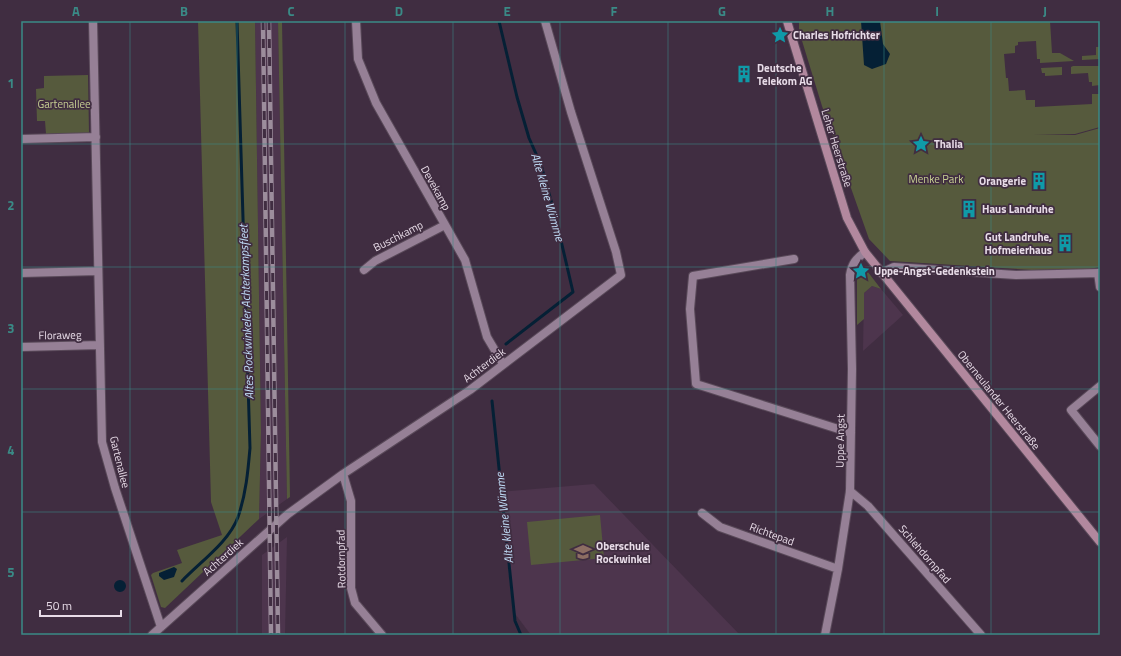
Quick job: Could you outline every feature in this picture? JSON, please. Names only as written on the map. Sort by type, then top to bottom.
[{"type":"main road","name":"Leher Heerstraße","points":[[787,21],[845,213],[865,252],[881,273]]},
{"type":"main road","name":"Oberneulander Heerstraße","points":[[881,273],[1100,542]]},
{"type":"street","name":"Gartenallee","points":[[93,21],[102,442],[115,488],[161,627]]},
{"type":"street","name":"Devekamp","points":[[356,21],[358,59],[376,103],[465,260],[487,337],[502,364]]},
{"type":"street","name":"Achterdiek","points":[[152,635],[288,514],[343,474],[470,390],[502,364],[621,275],[616,252],[569,105],[545,21]]},
{"type":"street","points":[[21,139],[96,137]]},
{"type":"street","name":"Buschkamp","points":[[364,270],[375,260],[445,225]]},
{"type":"street","name":"Uppe Angst","points":[[825,635],[838,569],[850,491],[852,368],[850,275],[852,266],[856,259],[865,252]]},
{"type":"street","points":[[794,259],[693,276],[690,309],[696,384],[851,433]]},
{"type":"street","points":[[881,273],[894,267],[1016,275],[1099,273],[1100,287]]},
{"type":"street","points":[[21,273],[98,271]]},
{"type":"street","name":"Floraweg","points":[[21,347],[100,345]]},
{"type":"street","points":[[1100,386],[1071,410],[1100,446]]},
{"type":"street","name":"Rotdornpfad","points":[[343,474],[351,501],[351,588],[355,603],[382,635]]},
{"type":"street","name":"Schlehdornpfad","points":[[850,491],[868,506],[981,635]]},
{"type":"street","name":"Richtepad","points":[[702,513],[720,527],[838,569]]},
{"type":"shaded area","points":[[255,21],[278,21],[287,499],[259,519],[261,432]]},
{"type":"shaded area","points":[[872,286],[881,289],[903,315],[863,351],[864,293]]},
{"type":"shaded area","name":"Oberschule Rockwinkel","points":[[594,484],[740,635],[531,635],[513,611],[499,492]]},
{"type":"shaded area","points":[[287,537],[285,635],[262,635],[262,555]]},
{"type":"green space","points":[[198,21],[255,21],[261,432],[259,519],[165,608],[161,607],[151,575],[182,563],[177,550],[222,535],[211,502]]},
{"type":"green space","points":[[278,21],[282,21],[290,497],[287,499]]},
{"type":"green space","name":"Menke Park","points":[[799,21],[1050,21],[1052,53],[1060,53],[1074,61],[1040,63],[1040,59],[1037,59],[1036,41],[1018,42],[1018,45],[1015,46],[1015,53],[1004,54],[1006,78],[1008,78],[1009,91],[1025,90],[1026,100],[1035,100],[1035,107],[1092,104],[1092,94],[1100,94],[1100,127],[1075,134],[1034,135],[1075,135],[1100,128],[1100,267],[1089,269],[1032,270],[890,261],[869,239],[822,106],[799,31]]},
{"type":"green space","points":[[1096,47],[1100,47],[1100,59],[1082,60],[1082,56],[1096,55]]},
{"type":"green space","points":[[1100,66],[1100,85],[1092,86],[1092,82],[1089,82],[1088,73],[1071,74],[1071,67]]},
{"type":"green space","points":[[1062,67],[1062,75],[1045,76],[1045,73],[1042,73],[1041,68]]},
{"type":"green space","name":"Gartenallee","points":[[88,75],[89,133],[46,134],[45,121],[37,121],[36,89],[44,88],[44,76]]},
{"type":"green space","points":[[857,267],[864,267],[881,289],[872,286],[864,293],[864,319],[857,325]]},
{"type":"green space","points":[[600,515],[604,558],[531,565],[527,522]]},
{"type":"water","points":[[861,21],[880,21],[883,44],[890,54],[886,64],[872,69],[864,65]]},
{"type":"water","points":[[174,567],[177,569],[174,577],[164,580],[159,576],[159,573]]},
{"type":"water","points":[[122,580],[125,581],[125,591],[118,592],[115,591],[114,584],[115,581]]},
{"type":"waterway","name":"Altes Rockwinkeler Achterkampsfleet","points":[[182,581],[221,543],[234,526],[243,500],[250,448],[237,21]]},
{"type":"waterway","name":"Alte kleine Wümme","points":[[499,21],[517,97],[529,138],[541,165],[555,215],[573,292],[506,344]]},
{"type":"waterway","name":"Alte kleine Wümme","points":[[492,401],[515,621],[521,635]]},
{"type":"railway","points":[[263,21],[271,635]]},
{"type":"railway","points":[[269,21],[278,635]]},
{"type":"place","name":"Charles Hofrichter","points":[[780,35]]},
{"type":"place","name":"Deutsche Telekom AG","points":[[744,74]]},
{"type":"place","name":"Thalia","points":[[921,144]]},
{"type":"place","name":"Orangerie","points":[[1039,181]]},
{"type":"place","name":"Haus Landruhe","points":[[969,209]]},
{"type":"place","name":"Gut Landruhe, Hofmeierhaus","points":[[1065,243]]},
{"type":"place","name":"Uppe-Angst-Gedenkstein","points":[[861,271]]},
{"type":"place","name":"Oberschule Rockwinkel","points":[[583,552]]}]
